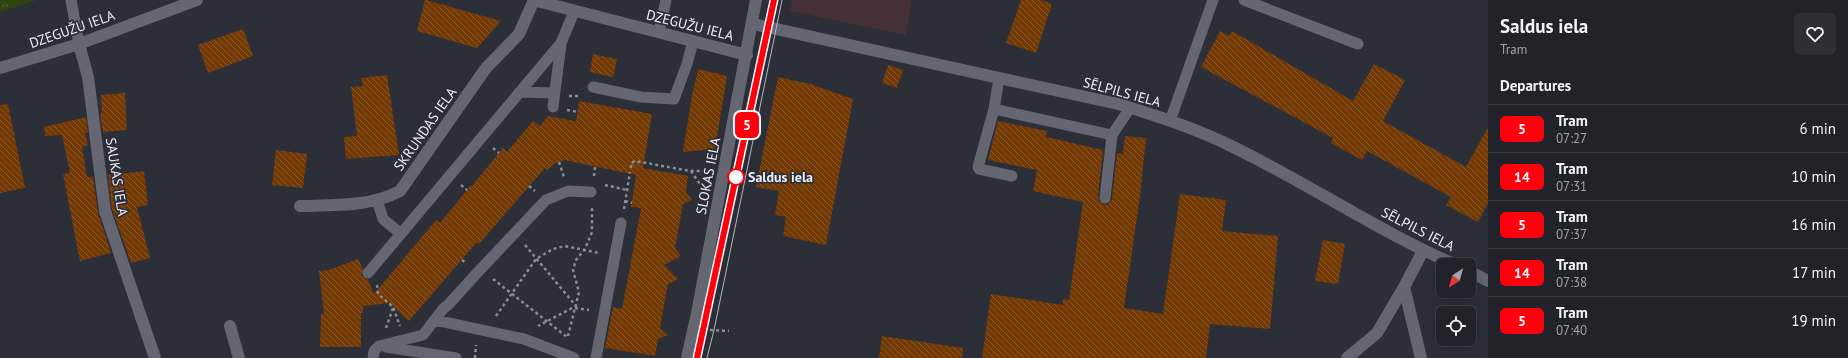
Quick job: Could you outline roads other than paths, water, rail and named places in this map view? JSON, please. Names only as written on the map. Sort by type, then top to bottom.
[{"type":"street","name":"DZEGUŽU IELA","points":[[0,68],[79,44],[197,0]]},
{"type":"street","name":"DZEGUŽU IELA","points":[[534,0],[574,12],[747,55]]},
{"type":"street","name":"SKRUNDAS IELA","points":[[300,206],[352,204],[386,198],[400,191],[486,68],[519,34],[534,0]]},
{"type":"street","name":"SLOKAS IELA","points":[[686,358],[698,306],[753,24],[756,0]]},
{"type":"street","name":"SĒLPILS IELA","points":[[753,24],[1130,108],[1170,121],[1226,144],[1325,196],[1423,251],[1440,258]]},
{"type":"street","name":"SAUKAS IELA","points":[[79,44],[88,77],[105,211],[155,358]]},
{"type":"street","points":[[1347,358],[1377,333],[1423,251]]},
{"type":"street","points":[[1476,275],[1488,281]]},
{"type":"street","points":[[1404,287],[1421,358]]},
{"type":"street","points":[[230,326],[239,358]]},
{"type":"lane","points":[[71,0],[79,44]]},
{"type":"lane","points":[[659,32],[666,0]]},
{"type":"lane","points":[[1170,121],[1213,0]]},
{"type":"lane","points":[[1244,0],[1358,44]]},
{"type":"lane","points":[[553,107],[561,43],[574,12]]},
{"type":"lane","points":[[593,88],[641,97],[674,98],[687,64],[693,41]]},
{"type":"lane","points":[[368,273],[561,43]]},
{"type":"lane","points":[[999,78],[994,110],[979,169],[1012,176]]},
{"type":"lane","points":[[520,92],[554,93]]},
{"type":"lane","points":[[1105,198],[1112,135],[1130,108]]},
{"type":"lane","points":[[994,110],[1112,135]]},
{"type":"lane","points":[[424,352],[420,345],[423,335],[443,309],[540,205],[557,194],[568,191],[591,192]]},
{"type":"lane","points":[[378,200],[383,219],[401,234]]},
{"type":"lane","points":[[596,358],[621,223]]},
{"type":"lane","points":[[435,320],[524,339],[569,356]]},
{"type":"lane","points":[[373,358],[374,351],[379,346],[423,335]]},
{"type":"lane","points":[[379,346],[456,358]]},
{"type":"tram line","points":[[697,358],[774,0]]},
{"type":"tram line","name":"5","points":[[697,358],[705,330],[774,0]]},
{"type":"tram line","points":[[707,358],[782,0]]},
{"type":"place","name":"Saldus iela","points":[[736,177]]}]
